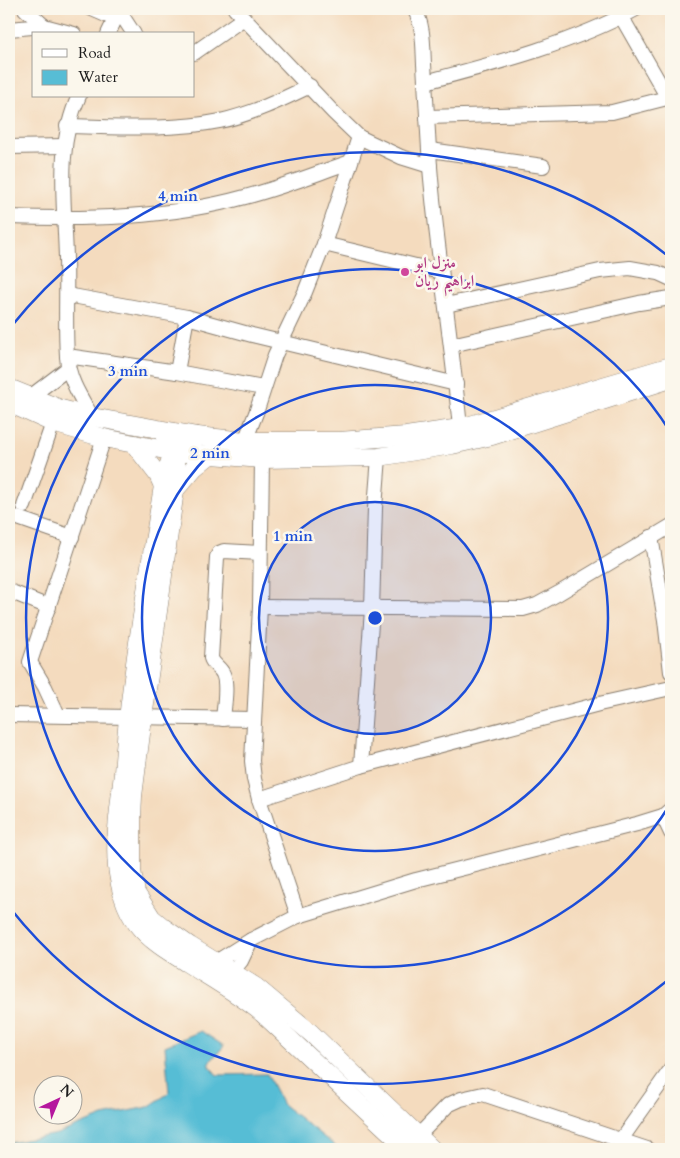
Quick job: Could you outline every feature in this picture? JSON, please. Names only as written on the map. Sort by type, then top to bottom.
[{"type":"main road","points":[[9,388],[61,409],[92,417],[197,436],[245,441],[339,441],[406,436],[460,428],[671,366]]},
{"type":"main road","points":[[9,403],[52,423],[104,438],[175,452],[262,459],[380,457],[492,436],[671,379]]},
{"type":"main road","points":[[161,430],[175,452],[177,464],[169,488],[117,838],[120,888],[128,910],[146,934],[168,952],[211,969],[227,979],[262,1013],[413,1142],[432,1149]]},
{"type":"main road","points":[[175,452],[197,436]]},
{"type":"main road","points":[[134,444],[169,488]]},
{"type":"main road","points":[[169,488],[210,455]]},
{"type":"street","points":[[25,9],[44,26]]},
{"type":"street","points":[[92,9],[118,13],[132,32]]},
{"type":"street","points":[[414,9],[418,17],[422,40],[430,166],[460,428]]},
{"type":"street","points":[[425,82],[497,62],[576,36],[620,13],[636,9]]},
{"type":"street","points":[[109,32],[118,13]]},
{"type":"street","points":[[427,116],[612,112],[670,97],[620,13]]},
{"type":"street","points":[[195,52],[240,14],[310,86],[332,112],[359,137],[400,157],[430,166]]},
{"type":"street","points":[[9,29],[44,26],[66,32]]},
{"type":"street","points":[[67,126],[176,127],[221,121],[271,104],[310,86]]},
{"type":"street","points":[[78,98],[70,114],[65,146],[67,362],[78,393],[92,417]]},
{"type":"street","points":[[245,441],[280,342],[305,292],[324,244],[359,137]]},
{"type":"street","points":[[9,146],[65,146]]},
{"type":"street","points":[[430,150],[543,166]]},
{"type":"street","points":[[9,217],[65,219],[116,217],[206,206],[246,197],[350,162]]},
{"type":"street","points":[[324,244],[441,272]]},
{"type":"street","points":[[446,305],[600,271],[636,268],[658,273],[671,280]]},
{"type":"street","points":[[67,295],[187,317],[280,342],[456,384]]},
{"type":"street","points":[[451,345],[639,303],[671,298]]},
{"type":"street","points":[[177,372],[187,317]]},
{"type":"street","points":[[30,397],[67,362],[177,372],[263,388]]},
{"type":"street","points":[[24,506],[52,423]]},
{"type":"street","points":[[58,715],[45,687],[30,662],[104,438]]},
{"type":"street","points":[[361,766],[372,609],[375,508],[380,457]]},
{"type":"street","points":[[262,459],[260,608],[252,761],[259,799],[298,916]]},
{"type":"street","points":[[9,515],[72,537]]},
{"type":"street","points":[[260,608],[523,609],[537,605],[559,593],[671,526]]},
{"type":"street","points":[[651,537],[665,620],[671,672]]},
{"type":"street","points":[[223,719],[225,679],[211,658],[217,557],[219,553],[224,551],[260,552]]},
{"type":"street","points":[[9,591],[49,607]]},
{"type":"street","points":[[259,799],[361,766],[599,704],[671,688]]},
{"type":"street","points":[[9,718],[58,715],[253,719]]},
{"type":"street","points":[[211,969],[251,940],[298,916],[416,880],[637,824],[667,812],[671,833]]},
{"type":"street","points":[[227,979],[241,961],[251,940]]},
{"type":"street","points":[[620,1141],[671,1068]]},
{"type":"street","points":[[413,1142],[448,1105],[461,1099],[483,1094],[647,1149]]},
{"type":"water","points":[[201,1031],[224,1046],[208,1064],[217,1075],[267,1074],[283,1105],[339,1149],[9,1149],[9,1143],[57,1134],[82,1126],[82,1124],[103,1116],[148,1107],[169,1093],[165,1046]]},
{"type":"place","name":"منزل ابو ابراهيم ريان","points":[[405,272]]}]
